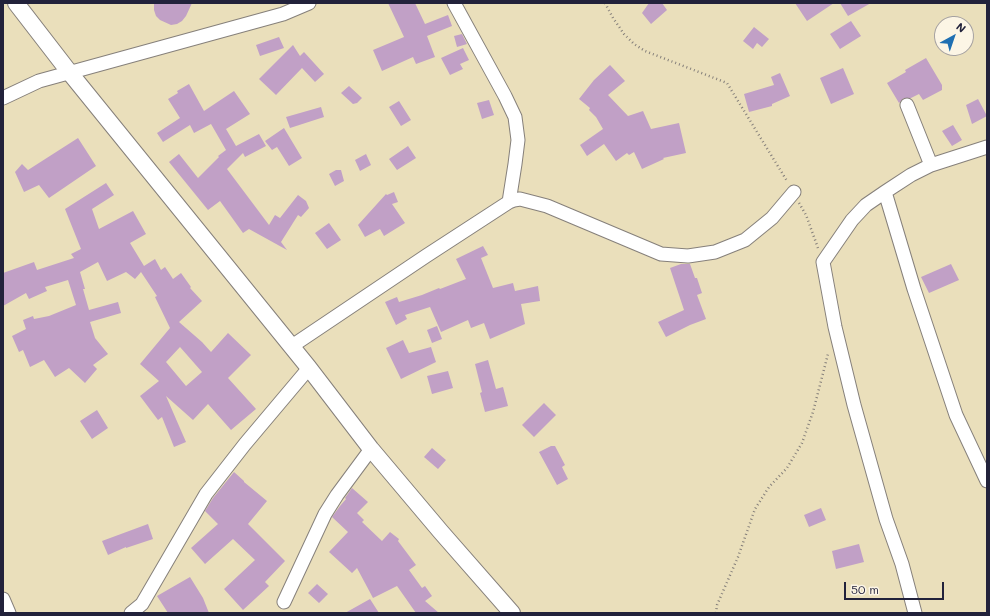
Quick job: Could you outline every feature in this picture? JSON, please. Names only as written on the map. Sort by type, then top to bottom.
[{"type":"street","points":[[16,3],[70,73],[292,346],[371,449],[512,613]]},
{"type":"street","points":[[3,98],[39,81],[282,14],[310,3]]},
{"type":"street","points":[[454,3],[515,117],[518,140],[509,202]]},
{"type":"street","points":[[907,105],[931,165]]},
{"type":"street","points":[[915,613],[902,564],[886,519],[854,405],[835,327],[823,262],[852,220],[866,205],[884,192],[911,175],[931,165],[987,147]]},
{"type":"street","points":[[292,346],[509,202],[520,199],[547,206],[661,254],[688,256],[715,252],[745,240],[772,218],[794,192]]},
{"type":"street","points":[[884,192],[916,296],[956,415],[987,482]]},
{"type":"street","points":[[131,613],[144,608],[206,494],[245,444],[309,368]]},
{"type":"street","points":[[284,602],[325,514],[371,449]]},
{"type":"street","points":[[3,599],[9,613]]},
{"type":"path","points":[[605,3],[624,34],[634,44],[645,51],[727,83],[794,192],[806,215],[823,262]]},
{"type":"path","points":[[716,613],[717,605],[738,556],[755,508],[769,487],[787,468],[802,443],[813,412],[829,348]]},
{"type":"building","points":[[154,3],[192,3],[182,21],[171,25],[160,20],[156,16]]},
{"type":"building","points":[[388,3],[415,3],[425,24],[448,15],[452,26],[427,36],[435,57],[416,64],[413,57],[382,71],[373,50],[404,37]]},
{"type":"building","points":[[649,3],[662,3],[667,10],[651,24],[642,13]]},
{"type":"building","points":[[795,3],[834,3],[807,21]]},
{"type":"building","points":[[840,3],[871,3],[848,16]]},
{"type":"building","points":[[851,21],[861,36],[840,49],[830,34]]},
{"type":"building","points":[[754,27],[769,39],[762,47],[757,43],[753,49],[743,41]]},
{"type":"building","points":[[462,34],[467,44],[457,47],[454,36]]},
{"type":"building","points":[[279,37],[284,48],[260,56],[256,45]]},
{"type":"building","points":[[293,45],[300,56],[304,52],[324,74],[315,82],[302,68],[276,95],[259,79]]},
{"type":"building","points":[[463,48],[469,60],[460,64],[463,69],[450,75],[441,58]]},
{"type":"building","points":[[926,58],[942,85],[942,90],[923,100],[919,94],[911,98],[904,98],[899,103],[887,83],[906,72],[905,70]]},
{"type":"building","points":[[610,65],[625,81],[608,95],[628,116],[643,111],[651,129],[679,123],[686,153],[663,158],[664,159],[642,169],[634,152],[629,155],[627,153],[616,161],[604,144],[587,156],[580,145],[603,129],[596,117],[589,110],[590,108],[579,99],[594,80]]},
{"type":"building","points":[[843,68],[854,94],[831,104],[820,78]]},
{"type":"building","points":[[780,73],[790,96],[772,104],[772,106],[749,112],[744,94],[774,85],[771,77]]},
{"type":"building","points":[[189,84],[204,111],[234,91],[250,114],[226,129],[236,146],[259,134],[266,146],[245,157],[243,153],[227,169],[269,225],[275,215],[280,218],[298,195],[306,201],[309,208],[301,217],[298,215],[281,242],[287,250],[249,229],[243,233],[220,201],[208,210],[169,162],[179,154],[198,178],[219,157],[218,156],[226,150],[211,124],[194,133],[190,125],[163,142],[157,133],[180,118],[168,99],[178,93],[177,91]]},
{"type":"building","points":[[349,86],[362,98],[357,103],[353,104],[341,93]]},
{"type":"building","points":[[978,99],[987,116],[972,124],[966,105]]},
{"type":"building","points":[[489,100],[494,115],[482,119],[477,103]]},
{"type":"building","points":[[399,101],[411,120],[401,126],[389,107]]},
{"type":"building","points":[[321,107],[324,117],[290,128],[286,117]]},
{"type":"building","points":[[953,125],[962,140],[952,146],[942,131]]},
{"type":"building","points":[[284,128],[302,158],[289,166],[277,147],[272,150],[265,141]]},
{"type":"building","points":[[78,138],[96,166],[49,198],[39,185],[24,192],[15,172],[22,164],[28,170]]},
{"type":"building","points":[[408,146],[416,158],[397,170],[389,159]]},
{"type":"building","points":[[366,154],[371,165],[360,171],[355,160]]},
{"type":"building","points":[[336,170],[341,170],[344,181],[335,186],[329,174]]},
{"type":"building","points":[[106,183],[114,195],[92,209],[99,229],[133,211],[146,234],[130,243],[144,266],[155,259],[161,270],[165,267],[173,279],[181,273],[191,287],[190,288],[202,301],[179,322],[211,352],[228,333],[251,355],[228,378],[256,409],[231,430],[208,404],[193,420],[166,396],[186,442],[174,447],[162,417],[158,420],[140,396],[159,381],[140,364],[170,328],[155,297],[157,296],[141,272],[135,279],[126,272],[107,281],[98,262],[80,272],[89,310],[118,302],[121,313],[90,322],[95,338],[108,354],[93,365],[97,369],[85,383],[69,368],[55,377],[44,360],[30,367],[23,350],[19,352],[12,336],[26,329],[23,320],[33,316],[34,319],[49,316],[76,305],[68,280],[45,287],[47,291],[29,299],[26,293],[3,306],[3,273],[34,262],[37,270],[74,258],[71,254],[81,249],[65,209]],"holes":[[[180,347],[202,372],[186,386],[166,362]]]},
{"type":"building","points":[[394,192],[398,202],[392,204],[405,223],[384,236],[380,229],[365,237],[358,225],[386,194],[387,195]]},
{"type":"building","points":[[329,223],[341,240],[327,249],[315,233]]},
{"type":"building","points":[[483,246],[488,255],[481,258],[493,288],[513,283],[515,291],[538,286],[540,301],[521,304],[525,324],[490,339],[484,323],[471,328],[468,320],[441,332],[430,307],[405,315],[407,319],[396,325],[385,302],[397,297],[399,302],[466,279],[456,259]]},
{"type":"building","points":[[681,264],[690,264],[695,278],[697,278],[702,293],[697,295],[706,319],[666,337],[658,322],[684,310],[670,268]]},
{"type":"building","points":[[951,264],[959,280],[929,293],[921,277]]},
{"type":"building","points":[[437,326],[442,339],[432,343],[427,330]]},
{"type":"building","points":[[403,340],[409,353],[431,347],[436,362],[401,379],[386,348]]},
{"type":"building","points":[[488,360],[496,389],[503,387],[508,406],[485,412],[475,364]]},
{"type":"building","points":[[448,371],[453,388],[432,394],[427,376]]},
{"type":"building","points":[[544,403],[556,415],[534,437],[522,425]]},
{"type":"building","points":[[97,410],[108,428],[92,439],[80,421]]},
{"type":"building","points":[[551,446],[555,446],[565,465],[562,467],[568,479],[557,485],[539,452]]},
{"type":"building","points":[[432,448],[446,460],[438,469],[424,457]]},
{"type":"building","points":[[234,472],[267,501],[248,524],[285,561],[265,582],[269,586],[243,610],[224,589],[255,560],[233,539],[205,564],[191,548],[218,524],[205,511],[213,498]]},
{"type":"building","points":[[352,488],[368,502],[357,513],[364,520],[362,522],[382,541],[390,532],[399,539],[398,541],[416,565],[409,570],[422,588],[425,586],[432,596],[425,601],[439,613],[416,613],[397,586],[373,598],[357,568],[352,573],[329,552],[348,532],[332,517],[346,499],[345,498]]},
{"type":"building","points":[[821,508],[826,520],[809,527],[804,515]]},
{"type":"building","points":[[148,524],[153,539],[126,547],[108,555],[102,541]]},
{"type":"building","points":[[859,544],[864,562],[836,569],[832,551]]},
{"type":"building","points":[[190,577],[203,598],[209,613],[168,613],[157,596]]},
{"type":"building","points":[[317,584],[328,594],[319,603],[308,593]]},
{"type":"building","points":[[370,599],[379,613],[345,613]]}]
